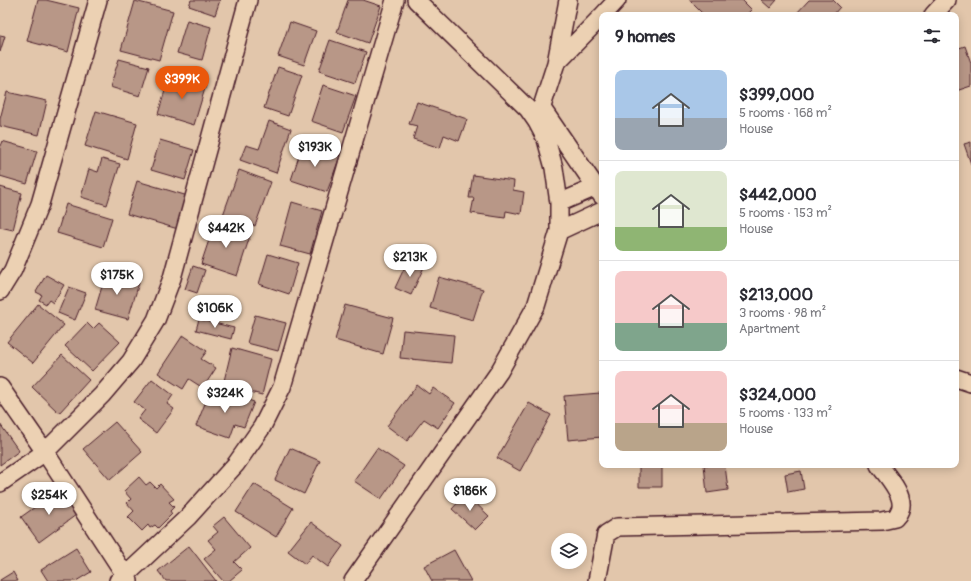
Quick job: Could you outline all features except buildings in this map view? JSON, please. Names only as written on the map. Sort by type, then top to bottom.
[{"type":"street","points":[[0,291],[13,270],[40,204],[98,0]]},
{"type":"street","points":[[0,483],[46,452],[102,395],[131,362],[156,320],[172,278],[248,0]]},
{"type":"street","points":[[0,387],[46,452],[124,579],[188,517],[236,464],[262,427],[282,387],[395,0]]},
{"type":"street","points":[[416,0],[528,109],[539,115],[599,191],[559,204]]},
{"type":"street","points":[[353,581],[499,372],[536,306],[559,231],[559,204],[554,168],[539,115],[556,63],[568,0]]},
{"type":"street","points":[[605,12],[618,0]]},
{"type":"street","points":[[936,12],[947,0]]},
{"type":"street","points":[[556,63],[599,18]]},
{"type":"street","points":[[559,231],[599,212]]},
{"type":"street","points":[[959,379],[971,383]]},
{"type":"street","points":[[597,581],[606,534],[617,527],[882,521],[895,518],[900,510],[901,504],[897,489],[881,468]]}]
